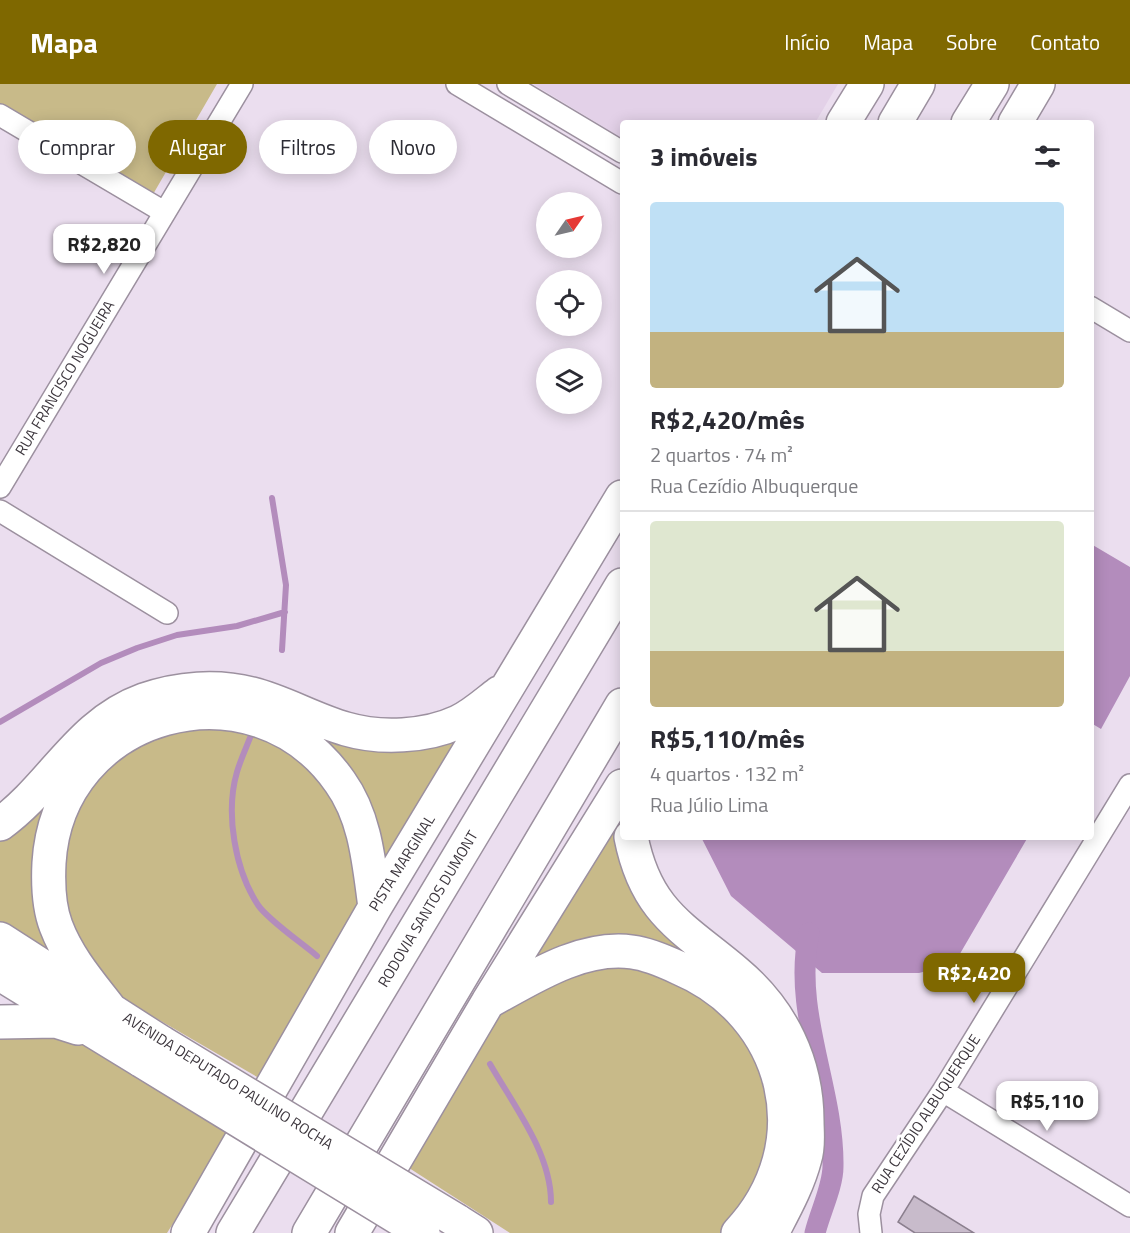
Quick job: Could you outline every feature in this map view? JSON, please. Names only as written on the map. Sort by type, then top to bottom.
[{"type":"main road","points":[[845,120],[867,84]]},
{"type":"main road","points":[[897,120],[918,84]]},
{"type":"main road","points":[[970,120],[992,84]]},
{"type":"main road","points":[[1017,120],[1038,84]]},
{"type":"main road","name":"PISTA MARGINAL","points":[[188,1233],[375,907],[513,683],[620,500]]},
{"type":"main road","name":"RODOVIA SANTOS DUMONT","points":[[233,1233],[620,588]]},
{"type":"main road","points":[[0,824],[32,795],[65,756],[98,726],[133,704],[160,695],[198,689],[252,694],[346,730],[399,734],[429,732],[459,722],[513,683]]},
{"type":"main road","points":[[309,1233],[620,708]]},
{"type":"main road","points":[[0,1022],[105,1022],[55,925],[48,872],[50,850],[61,808],[74,783],[103,752],[140,726],[193,712],[222,712],[257,720],[299,739],[320,757],[341,782],[355,809],[366,844],[375,907]]},
{"type":"main road","points":[[352,1233],[488,1002],[620,789]]},
{"type":"main road","points":[[632,840],[643,881],[659,906],[683,932],[762,996],[782,1023],[794,1049],[805,1090],[806,1156],[795,1190],[772,1233]]},
{"type":"main road","name":"AVENIDA DEPUTADO PAULINO ROCHA","points":[[0,939],[105,1022],[423,1233]]},
{"type":"main road","points":[[488,1002],[564,963],[590,955],[618,952],[632,952],[662,960],[698,976],[723,993],[760,1036],[772,1057],[780,1080],[786,1122],[777,1170],[764,1198],[738,1233]]},
{"type":"main road","name":"AVENIDA DEPUTADO PAULINO ROCHA","points":[[0,974],[105,1022]]},
{"type":"main road","name":"AVENIDA DEPUTADO PAULINO ROCHA","points":[[152,1052],[466,1227]]},
{"type":"street","name":"RUA FRANCISCO NOGUEIRA","points":[[0,487],[242,84]]},
{"type":"street","points":[[457,84],[620,182]]},
{"type":"street","points":[[508,84],[620,151]]},
{"type":"street","points":[[0,115],[164,212]]},
{"type":"street","points":[[1094,310],[1130,332]]},
{"type":"street","points":[[0,511],[167,613]]},
{"type":"street","name":"RUA CEZÍDIO ALBUQUERQUE","points":[[871,1233],[869,1214],[873,1196],[943,1091],[1130,785]]},
{"type":"street","points":[[943,1091],[1130,1206]]},
{"type":"shaded area","points":[[0,84],[217,84],[196,120],[148,120],[148,174],[165,174],[152,196],[115,174],[136,174],[136,120],[24,120],[0,106]]},
{"type":"shaded area","points":[[533,84],[838,84],[817,120],[620,120],[620,137]]},
{"type":"shaded area","points":[[1094,546],[1130,567],[1130,676],[1101,729],[1094,725]]},
{"type":"shaded area","points":[[209,695],[257,701],[333,735],[365,743],[416,742],[477,718],[377,884],[377,851],[364,804],[339,761],[315,738],[273,714],[225,702],[189,703],[155,710],[123,725],[94,744],[70,769],[52,799],[40,832],[37,868],[44,915],[62,960],[0,925],[0,833],[26,813],[76,753],[108,726],[145,708],[165,702]]},
{"type":"shaded area","points":[[221,722],[269,734],[343,802],[358,900],[342,948],[264,1081],[123,999],[89,964],[64,920],[64,821],[125,745]]},
{"type":"shaded area","points":[[620,806],[620,840],[630,840],[712,961],[793,1125],[698,960],[530,965]]},
{"type":"shaded area","points":[[703,840],[1026,840],[954,964],[919,973],[822,973],[731,896]]},
{"type":"shaded area","points":[[622,960],[716,994],[771,1080],[770,1156],[723,1233],[510,1233],[406,1166],[488,1023],[522,992]]},
{"type":"shaded area","points":[[0,1028],[78,1038],[232,1130],[167,1233],[0,1233]]},
{"type":"building","points":[[914,1196],[974,1233],[915,1233],[898,1222]]},
{"type":"waterway","points":[[272,498],[286,585],[282,650]]},
{"type":"waterway","points":[[0,722],[101,663],[137,648],[177,635],[237,626],[285,612]]},
{"type":"waterway","points":[[253,730],[239,767],[232,805],[234,841],[238,858],[243,875],[258,905],[277,924],[317,956]]},
{"type":"waterway","points":[[809,933],[805,962],[806,992],[809,1021],[832,1137],[833,1166],[829,1191],[815,1233]]},
{"type":"waterway","points":[[490,1064],[530,1130],[538,1148],[545,1166],[551,1202]]}]
